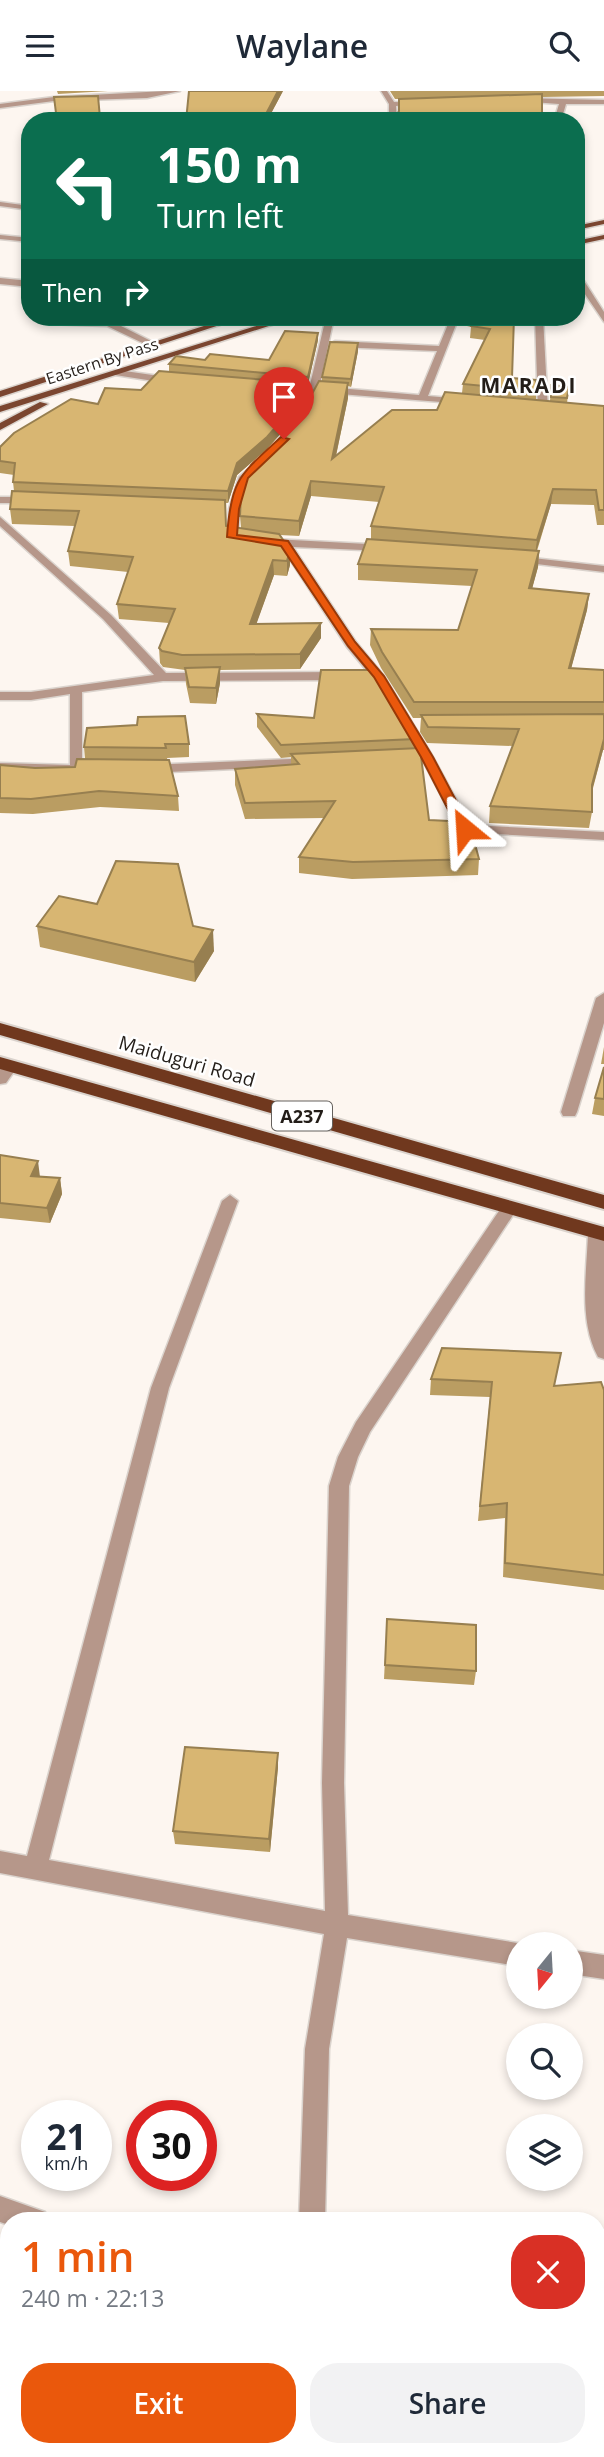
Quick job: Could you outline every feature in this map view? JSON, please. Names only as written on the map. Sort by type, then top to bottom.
[{"type":"highway","name":"Maiduguri Road","points":[[0,1029],[604,1202]]},
{"type":"highway","name":"A237","points":[[3,1069],[600,1233]]},
{"type":"main road","points":[[585,226],[604,222]]},
{"type":"main road","points":[[585,241],[604,237]]},
{"type":"main road","name":"Eastern By Pass","points":[[0,394],[212,326]]},
{"type":"main road","name":"Eastern By Pass","points":[[0,409],[265,326]]},
{"type":"main road","points":[[0,383],[44,370],[93,363]]},
{"type":"main road","points":[[0,427],[78,386]]},
{"type":"street","points":[[0,106],[54,99],[136,97],[177,91]]},
{"type":"street","points":[[384,91],[392,104],[392,112]]},
{"type":"street","points":[[513,100],[604,102]]},
{"type":"street","points":[[560,112],[563,102]]},
{"type":"street","points":[[392,104],[432,103]]},
{"type":"street","points":[[0,204],[21,207]]},
{"type":"street","points":[[0,237],[21,239]]},
{"type":"street","points":[[0,281],[21,283]]},
{"type":"street","points":[[585,289],[604,319]]},
{"type":"street","points":[[115,326],[154,345]]},
{"type":"street","points":[[328,326],[314,389],[284,439],[244,477],[234,509],[232,537],[394,549]]},
{"type":"street","points":[[423,397],[452,326]]},
{"type":"street","points":[[539,326],[543,411]]},
{"type":"street","points":[[323,344],[443,349]]},
{"type":"street","points":[[118,373],[190,382]]},
{"type":"street","points":[[300,388],[476,403]]},
{"type":"street","points":[[530,410],[555,412]]},
{"type":"street","points":[[0,501],[50,500]]},
{"type":"street","points":[[220,508],[234,509]]},
{"type":"street","points":[[0,520],[107,617],[163,677]]},
{"type":"street","points":[[285,543],[351,644],[365,676],[413,725],[420,757],[465,829],[604,836]]},
{"type":"street","points":[[504,558],[604,569]]},
{"type":"street","points":[[0,696],[31,696],[163,677],[365,676]]},
{"type":"street","points":[[0,767],[83,769],[76,688]]},
{"type":"street","points":[[131,769],[333,761]]},
{"type":"street","points":[[569,1112],[603,1008]]},
{"type":"street","points":[[35,1868],[160,1388],[230,1201]]},
{"type":"street","points":[[312,2212],[317,2049],[337,1925],[333,1783],[340,1486],[348,1457],[363,1427],[509,1209]]},
{"type":"street","points":[[600,1233],[595,1321],[604,1352]]},
{"type":"street","points":[[0,1862],[337,1925],[506,1952]]},
{"type":"street","points":[[583,1964],[604,1967]]},
{"type":"building","points":[[189,91],[278,91],[267,112],[187,112]]},
{"type":"building","points":[[542,94],[542,112],[398,112],[399,99]]},
{"type":"building","points":[[98,96],[99,112],[56,112],[54,97]]},
{"type":"building","points":[[471,326],[514,326],[512,378],[536,380],[536,391],[463,384],[490,329]]},
{"type":"building","points":[[285,331],[318,333],[308,377],[169,364],[176,356],[205,360],[210,354],[269,360]]},
{"type":"building","points":[[330,342],[358,343],[351,379],[322,377]]},
{"type":"building","points":[[159,371],[303,383],[290,411],[267,437],[237,463],[228,491],[13,482],[15,463],[0,461],[0,447],[14,433],[71,399],[98,404],[105,388],[141,390]]},
{"type":"building","points":[[319,381],[348,383],[332,459],[392,410],[437,410],[445,392],[604,406],[604,510],[599,510],[596,490],[553,489],[537,540],[371,526],[384,487],[311,481],[299,521],[240,516],[241,494],[251,465],[279,442],[301,414]]},
{"type":"building","points":[[551,385],[569,387],[567,398],[551,397]]},
{"type":"building","points":[[12,491],[225,500],[226,526],[279,534],[290,550],[287,561],[273,560],[250,624],[321,623],[300,654],[182,655],[162,651],[159,648],[175,609],[117,604],[133,557],[68,551],[79,511],[10,509]]},
{"type":"building","points":[[367,539],[539,551],[529,588],[589,594],[569,668],[604,670],[604,702],[414,702],[382,652],[371,629],[458,630],[477,570],[358,564]]},
{"type":"building","points":[[220,667],[216,688],[189,687],[185,668]]},
{"type":"building","points":[[321,670],[373,670],[415,739],[281,745],[257,714],[314,718]]},
{"type":"building","points":[[604,714],[604,739],[592,785],[592,812],[490,806],[519,729],[428,727],[421,715]]},
{"type":"building","points":[[185,716],[189,744],[165,744],[166,748],[84,747],[87,728],[137,725],[138,717]]},
{"type":"building","points":[[420,748],[429,820],[469,822],[479,859],[353,862],[299,857],[335,801],[245,803],[235,769],[299,764],[291,754]]},
{"type":"building","points":[[77,759],[169,760],[178,796],[99,791],[31,799],[0,798],[0,765],[75,767]]},
{"type":"building","points":[[116,861],[178,864],[193,926],[213,930],[194,962],[37,926],[59,896],[97,904]]},
{"type":"building","points":[[604,1067],[604,1099],[595,1098]]},
{"type":"building","points":[[0,1155],[38,1161],[31,1176],[60,1178],[47,1208],[0,1203]]},
{"type":"building","points":[[442,1348],[561,1353],[554,1386],[601,1382],[604,1390],[604,1575],[505,1563],[507,1503],[480,1506],[492,1382],[431,1379]]},
{"type":"building","points":[[387,1619],[476,1625],[476,1671],[385,1665]]},
{"type":"building","points":[[185,1747],[278,1753],[269,1839],[173,1831]]},
{"type":"district","name":"MARADI","points":[[529,385]]},
{"type":"route","points":[[284,439],[244,477],[234,509],[232,537],[285,543],[351,644],[378,676],[427,757],[465,829]]}]
